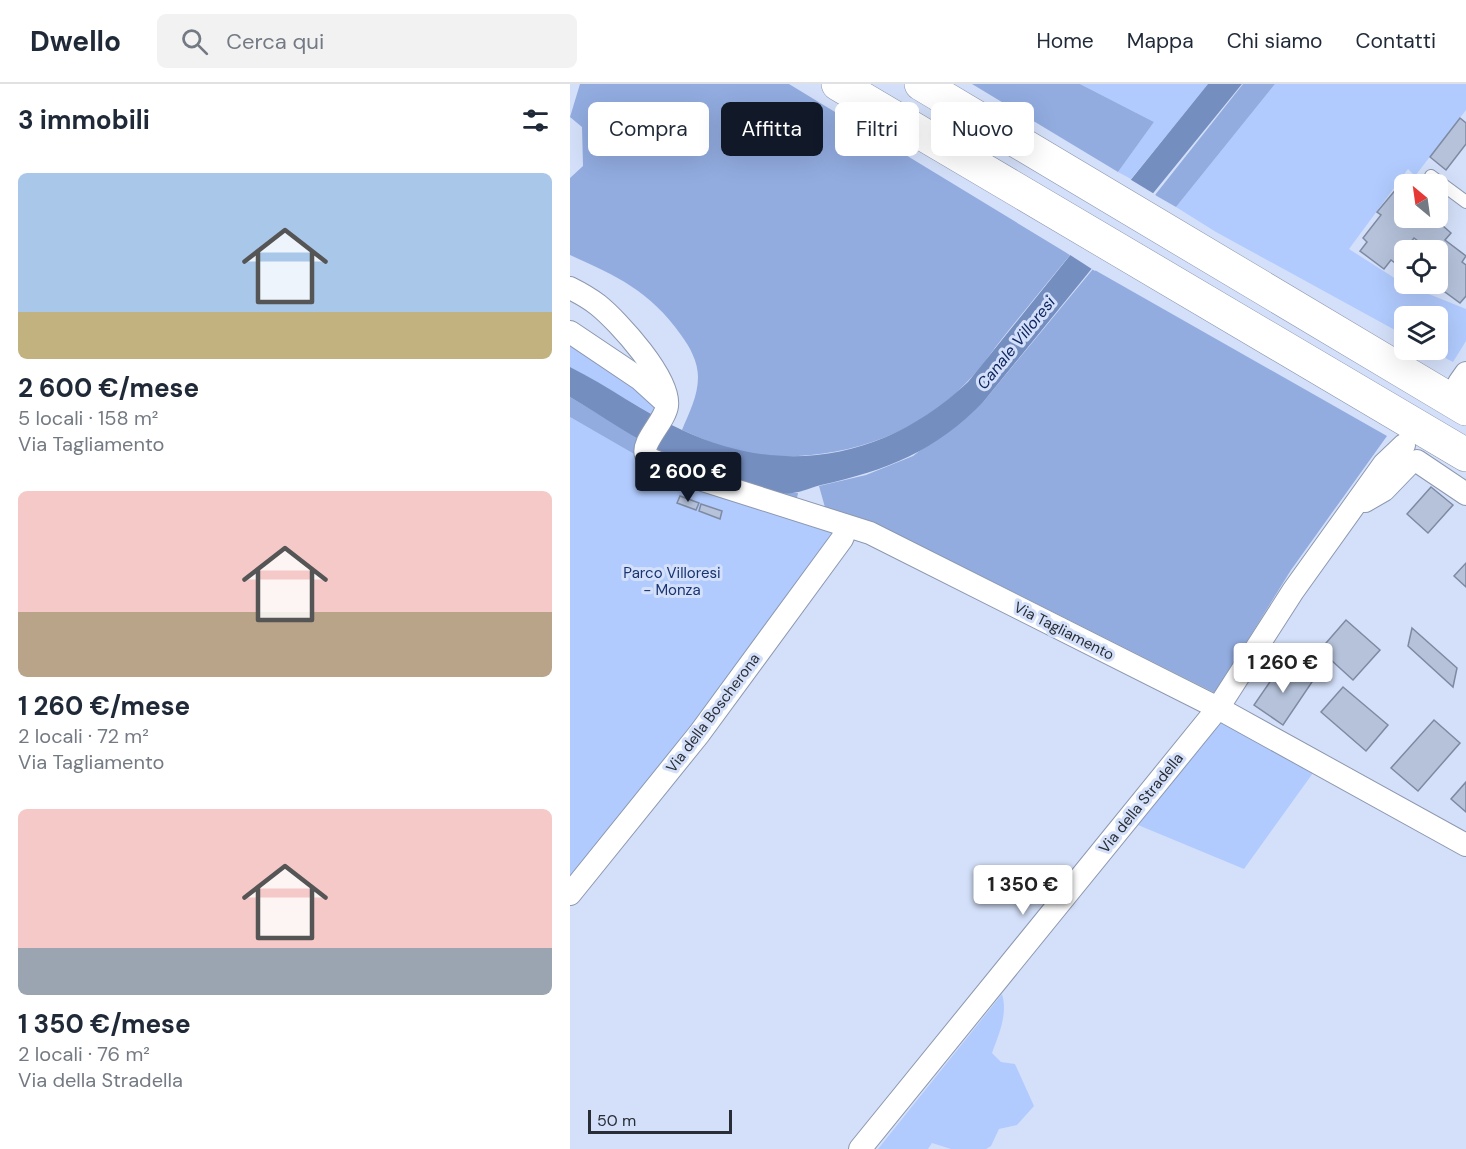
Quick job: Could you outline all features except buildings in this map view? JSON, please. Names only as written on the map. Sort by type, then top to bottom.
[{"type":"highway","points":[[838,84],[1466,455]]},
{"type":"highway","points":[[921,84],[950,102]]},
{"type":"highway","points":[[958,84],[975,94],[980,102]]},
{"type":"highway","points":[[1034,152],[1163,226],[1464,388]]},
{"type":"street","points":[[570,288],[599,306],[631,340],[658,377],[665,410]]},
{"type":"street","points":[[570,332],[640,379],[665,410]]},
{"type":"street","name":"Via Tagliamento","points":[[665,410],[645,451],[658,465],[870,533],[1218,708],[1466,845]]},
{"type":"street","name":"Via della Stradella","points":[[860,1149],[1218,708],[1293,591],[1384,464],[1404,445]]},
{"type":"street","points":[[1356,505],[1376,496],[1411,462],[1417,461],[1466,494]]},
{"type":"street","name":"Via della Boscherona","points":[[570,894],[699,734],[842,539],[843,525]]},
{"type":"lane","points":[[1448,189],[1466,202]]},
{"type":"green space","points":[[1080,84],[1208,84],[1131,179],[1118,172],[1154,122]]},
{"type":"green space","points":[[1275,84],[1466,84],[1466,110],[1417,174],[1408,169],[1404,174],[1394,174],[1394,188],[1349,249],[1394,278],[1394,294],[1429,294],[1466,309],[1466,341],[1453,362],[1448,359],[1448,306],[1394,306],[1394,330],[1216,232],[1176,207]]},
{"type":"green space","points":[[570,340],[658,398],[655,416],[570,367]]},
{"type":"green space","name":"Parco Villoresi - Monza","points":[[570,417],[641,458],[836,534],[692,728],[570,876]]},
{"type":"green space","points":[[1221,721],[1313,773],[1244,869],[1138,825]]},
{"type":"green space","points":[[1002,994],[1003,1016],[992,1053],[1001,1062],[1015,1064],[1034,1106],[1017,1125],[999,1129],[991,1146],[986,1149],[951,1149],[932,1143],[928,1149],[878,1149]]},
{"type":"shaded area","points":[[580,84],[789,84],[819,102],[721,102],[721,156],[823,156],[823,105],[835,112],[835,156],[907,156],[1070,255],[972,377],[945,402],[921,419],[868,444],[839,451],[780,456],[742,452],[682,430],[695,398],[698,371],[690,350],[669,320],[632,286],[570,255],[570,178],[583,166],[582,127],[570,117]]},
{"type":"shaded area","points":[[972,84],[1080,84],[1154,122],[1118,172],[1034,121],[1034,102],[1002,102]]},
{"type":"shaded area","points":[[1243,84],[1275,84],[1176,207],[1155,195]]},
{"type":"shaded area","points":[[1093,269],[1387,436],[1291,570],[1215,693],[905,538],[826,511],[819,486],[866,475],[913,456],[984,401]]},
{"type":"shaded area","points":[[570,397],[666,454],[779,493],[798,493],[793,518],[641,458],[570,417]]},
{"type":"water","name":"Canale Villoresi","points":[[1208,84],[1242,84],[984,401],[947,434],[909,456],[867,473],[796,492],[781,493],[714,473],[678,459],[644,442],[570,397],[570,367],[682,430],[720,445],[758,454],[796,456],[832,453],[868,444],[903,429],[936,408],[968,382]]},
{"type":"pier","points":[[1128,178],[1156,195],[1095,271],[1067,253]]}]
